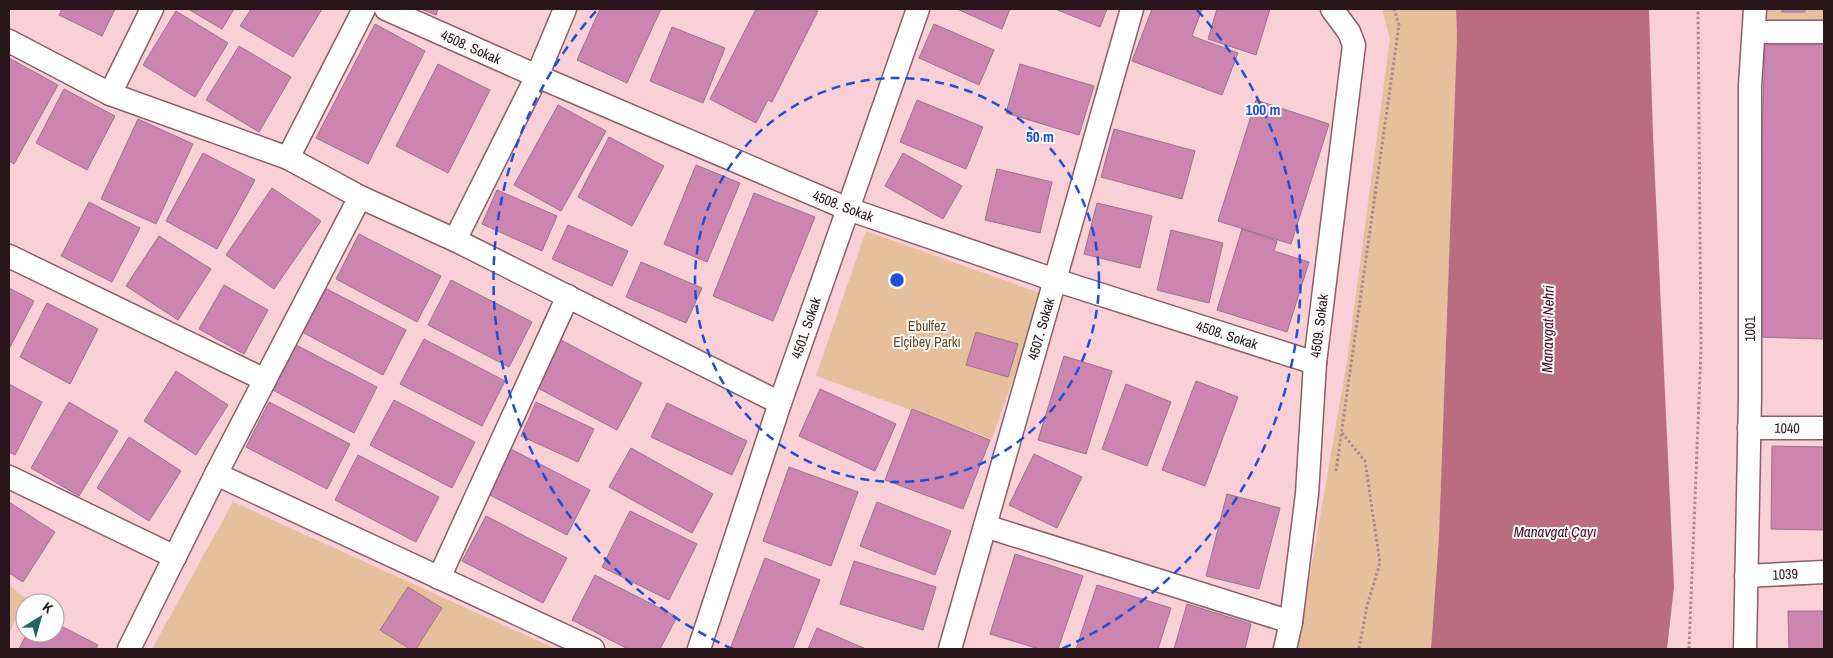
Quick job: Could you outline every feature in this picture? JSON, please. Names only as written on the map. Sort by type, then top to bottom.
[{"type":"street","points":[[110,94],[152,9]]},
{"type":"street","points":[[288,158],[364,9]]},
{"type":"street","name":"4508. Sokak","points":[[386,9],[848,209],[1055,280],[1315,363]]},
{"type":"street","points":[[455,240],[537,76],[564,9]]},
{"type":"street","name":"4501. Sokak","points":[[700,649],[780,403],[918,9]]},
{"type":"street","name":"4507. Sokak","points":[[950,649],[1132,9]]},
{"type":"street","name":"4509. Sokak","points":[[1285,649],[1291,622],[1307,494],[1315,363],[1354,45],[1349,32],[1332,9]]},
{"type":"street","name":"1001","points":[[1744,649],[1749,428],[1750,86],[1755,9]]},
{"type":"street","points":[[1754,32],[1824,32]]},
{"type":"street","points":[[9,41],[110,94],[288,158],[360,197],[455,240],[780,403]]},
{"type":"street","points":[[128,649],[216,474],[360,197]]},
{"type":"street","points":[[9,256],[265,380]]},
{"type":"street","points":[[439,578],[568,296]]},
{"type":"street","name":"1040","points":[[1749,428],[1824,428]]},
{"type":"street","points":[[216,474],[593,649]]},
{"type":"street","points":[[9,476],[175,557]]},
{"type":"street","points":[[985,526],[1291,622]]},
{"type":"street","name":"1039","points":[[1746,576],[1824,572]]},
{"type":"path","points":[[1336,472],[1399,26],[1394,9]]},
{"type":"path","points":[[1689,649],[1701,350],[1700,18],[1698,9]]},
{"type":"path","points":[[1341,432],[1365,461],[1380,564],[1366,606],[1359,649]]},
{"type":"green space","points":[[1382,9],[1456,9],[1457,37],[1439,536],[1431,649],[1297,649],[1347,362],[1390,38]]},
{"type":"green space","points":[[1767,9],[1824,9],[1824,21],[1767,21]]},
{"type":"green space","name":"Ebulfez Elçibey Parkı","points":[[866,231],[1043,294],[992,439],[816,376]]},
{"type":"green space","points":[[233,502],[556,649],[152,649]]},
{"type":"green space","points":[[9,585],[19,593],[15,593],[15,620],[9,634]]},
{"type":"water","name":"Manavgat Çayı","points":[[1456,9],[1649,9],[1674,587],[1667,649],[1431,649],[1439,536],[1457,37]]},
{"type":"building","points":[[62,9],[115,9],[102,36],[59,15]]},
{"type":"building","points":[[188,9],[234,9],[222,29]]},
{"type":"building","points":[[251,9],[322,9],[293,57],[240,26]]},
{"type":"building","points":[[421,9],[438,9],[436,15]]},
{"type":"building","points":[[600,9],[661,9],[627,83],[577,60]]},
{"type":"building","points":[[756,9],[814,9],[818,11],[772,102],[768,100],[756,123],[710,99]]},
{"type":"building","points":[[957,9],[1010,9],[1002,29]]},
{"type":"building","points":[[1055,9],[1107,9],[1100,27]]},
{"type":"building","points":[[1152,9],[1202,9],[1192,36],[1238,53],[1222,95],[1132,61]]},
{"type":"building","points":[[1217,9],[1270,9],[1256,55],[1208,39]]},
{"type":"building","points":[[1782,9],[1805,9],[1805,12],[1782,12]]},
{"type":"building","points":[[176,11],[228,43],[195,97],[143,65]]},
{"type":"building","points":[[375,24],[425,51],[368,164],[316,138]]},
{"type":"building","points":[[934,24],[994,50],[979,85],[919,58]]},
{"type":"building","points":[[672,27],[725,48],[703,103],[650,81]]},
{"type":"building","points":[[1765,41],[1824,43],[1824,339],[1756,337]]},
{"type":"building","points":[[239,46],[291,77],[259,132],[206,100]]},
{"type":"building","points":[[9,58],[58,85],[14,164],[9,161]]},
{"type":"building","points":[[438,64],[490,90],[448,173],[396,146]]},
{"type":"building","points":[[1020,64],[1094,86],[1079,135],[1006,113]]},
{"type":"building","points":[[64,89],[115,116],[87,170],[36,143]]},
{"type":"building","points":[[917,100],[983,127],[966,169],[900,142]]},
{"type":"building","points":[[1256,100],[1329,124],[1291,244],[1218,221]]},
{"type":"building","points":[[558,105],[606,131],[561,211],[514,185]]},
{"type":"building","points":[[138,119],[193,144],[156,224],[101,199]]},
{"type":"building","points":[[1114,129],[1195,151],[1182,199],[1101,177]]},
{"type":"building","points":[[609,137],[664,166],[632,226],[578,197]]},
{"type":"building","points":[[203,153],[255,180],[217,249],[166,221]]},
{"type":"building","points":[[903,153],[962,186],[943,219],[885,186]]},
{"type":"building","points":[[696,165],[740,183],[707,262],[664,244]]},
{"type":"building","points":[[997,169],[1052,182],[1040,233],[985,220]]},
{"type":"building","points":[[272,188],[321,221],[274,289],[226,255]]},
{"type":"building","points":[[497,190],[557,216],[542,251],[482,224]]},
{"type":"building","points":[[754,193],[815,217],[773,321],[713,296]]},
{"type":"building","points":[[89,202],[140,228],[112,282],[61,256]]},
{"type":"building","points":[[1097,203],[1152,216],[1140,268],[1084,254]]},
{"type":"building","points":[[568,225],[628,251],[612,286],[552,259]]},
{"type":"building","points":[[1242,229],[1277,241],[1274,251],[1309,262],[1287,332],[1217,310]]},
{"type":"building","points":[[1171,230],[1223,243],[1209,303],[1157,290]]},
{"type":"building","points":[[359,234],[441,276],[417,322],[336,279]]},
{"type":"building","points":[[159,236],[211,269],[178,320],[126,286]]},
{"type":"building","points":[[641,262],[702,288],[686,323],[626,297]]},
{"type":"building","points":[[451,280],[532,322],[509,367],[428,325]]},
{"type":"building","points":[[224,285],[268,310],[244,354],[199,329]]},
{"type":"building","points":[[9,288],[34,301],[9,349]]},
{"type":"building","points":[[325,288],[406,330],[383,375],[302,332]]},
{"type":"building","points":[[47,303],[98,329],[70,384],[20,357]]},
{"type":"building","points":[[976,332],[1018,344],[1008,377],[966,365]]},
{"type":"building","points":[[424,339],[505,381],[482,426],[400,384]]},
{"type":"building","points":[[559,339],[642,383],[617,430],[534,386]]},
{"type":"building","points":[[296,345],[377,387],[354,433],[273,390]]},
{"type":"building","points":[[1064,356],[1112,371],[1086,454],[1038,440]]},
{"type":"building","points":[[176,371],[228,405],[196,455],[144,421]]},
{"type":"building","points":[[1196,381],[1238,397],[1205,486],[1162,470]]},
{"type":"building","points":[[9,384],[42,402],[15,455],[9,452]]},
{"type":"building","points":[[1126,384],[1171,402],[1147,466],[1102,449]]},
{"type":"building","points":[[820,389],[896,424],[875,471],[799,436]]},
{"type":"building","points":[[394,400],[475,442],[452,488],[370,445]]},
{"type":"building","points":[[69,402],[118,431],[79,496],[31,468]]},
{"type":"building","points":[[269,402],[350,444],[327,489],[246,447]]},
{"type":"building","points":[[536,402],[594,429],[578,462],[521,436]]},
{"type":"building","points":[[667,403],[747,441],[732,475],[651,437]]},
{"type":"building","points":[[912,409],[990,440],[963,509],[885,480]]},
{"type":"building","points":[[129,437],[181,471],[149,521],[97,488]]},
{"type":"building","points":[[1772,446],[1824,447],[1824,530],[1771,529]]},
{"type":"building","points":[[509,448],[590,490],[567,535],[486,493]]},
{"type":"building","points":[[631,448],[713,494],[692,533],[609,487]]},
{"type":"building","points":[[1034,454],[1082,477],[1057,528],[1009,505]]},
{"type":"building","points":[[358,455],[439,497],[416,542],[335,500]]},
{"type":"building","points":[[789,467],[858,492],[831,566],[763,541]]},
{"type":"building","points":[[1227,494],[1280,508],[1259,589],[1206,576]]},
{"type":"building","points":[[9,502],[55,532],[23,582],[9,573]]},
{"type":"building","points":[[877,502],[951,531],[935,575],[860,546]]},
{"type":"building","points":[[630,511],[697,544],[669,600],[602,567]]},
{"type":"building","points":[[486,516],[567,558],[543,603],[462,561]]},
{"type":"building","points":[[1015,554],[1083,576],[1058,649],[1039,649],[990,634]]},
{"type":"building","points":[[765,558],[820,580],[793,649],[730,649]]},
{"type":"building","points":[[854,561],[936,587],[923,630],[840,604]]},
{"type":"building","points":[[595,575],[677,617],[660,649],[628,649],[572,620]]},
{"type":"building","points":[[1097,585],[1171,608],[1158,649],[1076,649]]},
{"type":"building","points":[[408,587],[442,608],[416,649],[410,649],[380,630]]},
{"type":"building","points":[[1187,604],[1251,624],[1245,649],[1174,649]]},
{"type":"building","points":[[1788,611],[1824,611],[1824,649],[1789,649]]},
{"type":"building","points":[[65,628],[98,645],[96,649],[19,649],[22,643],[65,643]]},
{"type":"building","points":[[817,628],[866,649],[808,649]]},
{"type":"water label","name":"Manavgat Nehri","points":[[1548,329]]}]
